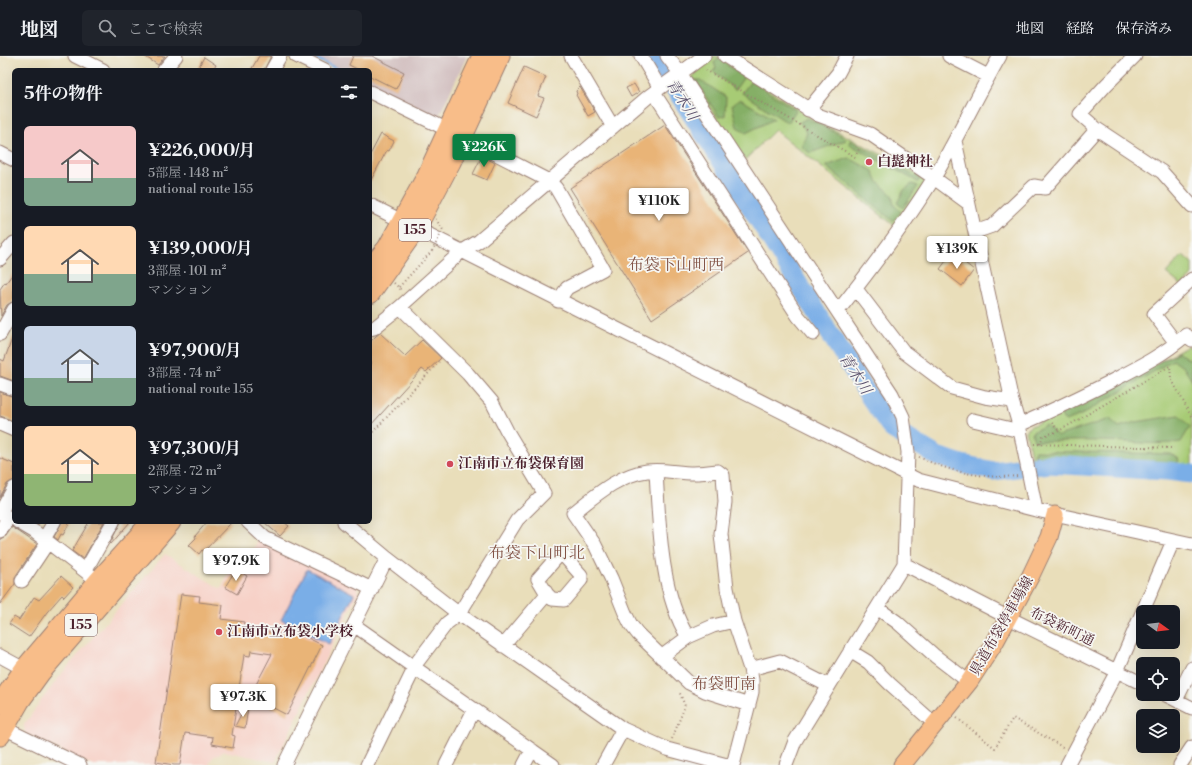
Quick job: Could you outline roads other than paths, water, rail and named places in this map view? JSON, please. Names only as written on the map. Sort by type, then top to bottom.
[{"type":"highway","name":"155","points":[[455,134],[482,56]]},
{"type":"highway","name":"155","points":[[372,290],[409,225],[427,176],[455,134],[500,56]]},
{"type":"highway","name":"155","points":[[372,266],[409,225]]},
{"type":"highway","name":"155","points":[[0,704],[92,576],[149,524]]},
{"type":"highway","name":"155","points":[[2,732],[20,701],[41,672],[170,524]]},
{"type":"main road","name":"県道布袋停車場線","points":[[902,765],[969,682],[995,642],[1031,576],[1046,543],[1055,515]]},
{"type":"street","points":[[75,56],[98,68]]},
{"type":"street","points":[[166,68],[176,56]]},
{"type":"street","points":[[273,68],[280,56]]},
{"type":"street","points":[[296,56],[321,68]]},
{"type":"street","points":[[571,56],[613,127]]},
{"type":"street","points":[[641,56],[659,89],[798,316],[813,334]]},
{"type":"street","points":[[667,56],[678,75],[838,311],[892,394],[904,422],[908,476],[904,564],[795,740],[786,765]]},
{"type":"street","points":[[372,328],[400,307],[461,252],[479,241],[659,89],[704,56]]},
{"type":"street","points":[[725,56],[818,116],[870,134],[968,203]]},
{"type":"street","points":[[808,110],[838,73],[847,56]]},
{"type":"street","points":[[949,56],[988,76]]},
{"type":"street","points":[[838,311],[896,234],[934,178],[1000,56]]},
{"type":"street","points":[[1135,56],[1080,114],[1098,129],[1162,172],[1192,206]]},
{"type":"street","points":[[372,93],[549,182],[556,188],[603,269],[567,288],[558,301]]},
{"type":"street","points":[[975,232],[992,226],[1034,186],[1045,188],[1098,129]]},
{"type":"street","points":[[955,141],[1012,401],[1021,433],[1036,510]]},
{"type":"street","points":[[0,152],[12,159]]},
{"type":"street","points":[[372,206],[908,476],[918,480],[1055,515],[1192,544]]},
{"type":"street","points":[[1,257],[12,245]]},
{"type":"street","points":[[1176,343],[1154,314],[1192,279]]},
{"type":"street","points":[[856,289],[904,352],[952,388],[985,397],[1012,401]]},
{"type":"street","points":[[367,765],[418,661],[447,623],[459,614],[517,520],[544,493],[507,431],[492,402],[468,374],[400,307]]},
{"type":"street","points":[[4,329],[12,313]]},
{"type":"street","points":[[973,420],[1021,433],[1080,397],[1148,362],[1186,335],[1192,340]]},
{"type":"street","points":[[0,384],[12,388]]},
{"type":"street","points":[[0,424],[12,429]]},
{"type":"street","points":[[733,765],[749,705],[752,692],[750,669],[734,621],[727,588],[721,534],[725,502],[723,475],[718,471],[693,473],[666,470],[647,471],[617,481],[599,492],[573,513],[595,545],[631,625],[672,668],[689,683],[716,695],[749,705]]},
{"type":"street","points":[[656,471],[658,519],[666,578],[673,605],[688,637]]},
{"type":"street","points":[[0,531],[8,517],[12,498]]},
{"type":"street","points":[[21,524],[35,532],[92,576],[112,524]]},
{"type":"street","points":[[22,581],[46,541],[53,524]]},
{"type":"street","points":[[250,524],[266,538],[372,589]]},
{"type":"street","points":[[346,524],[387,558],[459,614],[623,729],[667,749],[727,765]]},
{"type":"street","points":[[1067,765],[1117,671],[1173,541]]},
{"type":"street","points":[[284,765],[387,558]]},
{"type":"street","name":"布袋新町通","points":[[904,564],[1136,680]]},
{"type":"street","points":[[503,646],[547,594]]},
{"type":"street","points":[[877,608],[897,622],[935,656],[969,682]]},
{"type":"street","points":[[661,657],[688,637],[713,626],[734,621]]},
{"type":"street","points":[[354,625],[552,765]]},
{"type":"street","points":[[850,651],[868,662],[935,724]]},
{"type":"street","points":[[0,656],[24,669]]},
{"type":"street","points":[[750,669],[780,661],[828,686]]},
{"type":"street","points":[[1180,684],[1192,668]]},
{"type":"street","points":[[1178,701],[1192,708]]},
{"type":"street","points":[[446,765],[474,710]]},
{"type":"street","points":[[603,765],[623,729]]},
{"type":"street","points":[[2,732],[74,764]]},
{"type":"street","points":[[1180,765],[1192,747]]},
{"type":"street","points":[[524,765],[532,750]]},
{"type":"water","points":[[307,569],[354,594],[329,644],[281,620]]},
{"type":"waterway","points":[[311,56],[335,68]]},
{"type":"waterway","name":"青木川","points":[[654,56],[869,396],[892,429],[937,456],[962,464],[993,471],[1049,464],[1167,471],[1192,474]]},
{"type":"place","name":"白髭神社","points":[[869,162]]},
{"type":"place","name":"江南市立布袋保育園","points":[[450,464]]},
{"type":"place","name":"江南市立布袋小学校","points":[[219,632]]},
{"type":"district","name":"布袋下山町西","points":[[676,265]]},
{"type":"district","name":"布袋下山町北","points":[[537,553]]},
{"type":"district","name":"布袋町南","points":[[724,684]]}]
